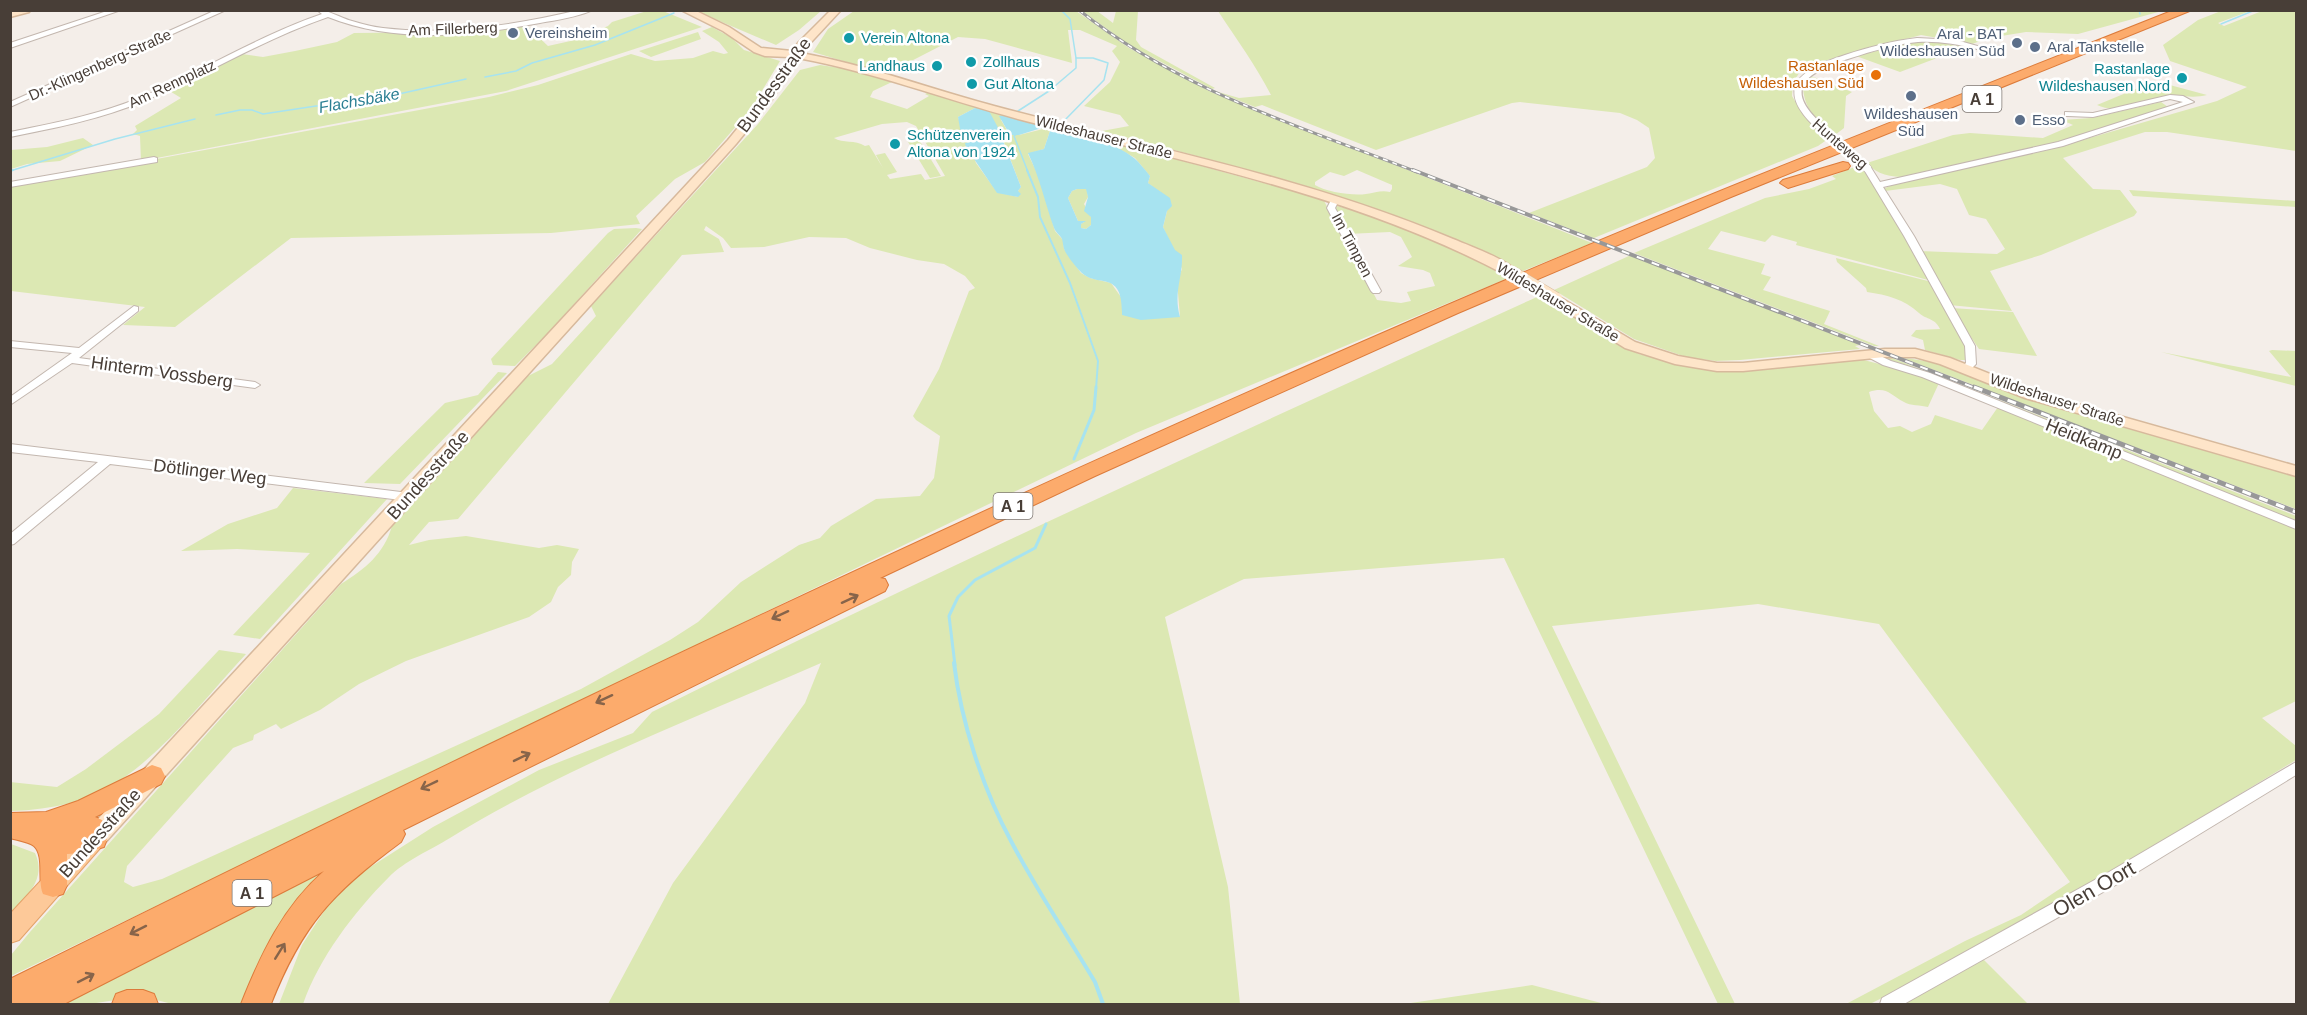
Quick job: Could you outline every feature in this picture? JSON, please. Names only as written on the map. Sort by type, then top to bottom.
[{"type":"highway","points":[[2151,16],[2171,10]]},
{"type":"highway","name":"A 1","points":[[10,995],[597,702],[1209,416],[1657,222],[2186,10]]},
{"type":"highway","name":"A 1","points":[[34,1005],[470,783],[807,619],[1219,425],[1466,314],[1772,185],[2202,10]]},
{"type":"highway","points":[[1772,185],[1789,183],[1843,165]]},
{"type":"highway","points":[[46,831],[152,776]]},
{"type":"highway","points":[[256,1005],[271,966],[308,905],[354,861],[376,844],[430,812],[470,783]]},
{"type":"highway","points":[[10,826],[46,831],[78,843],[94,839]]},
{"type":"highway","points":[[46,831],[54,855],[53,885]]},
{"type":"highway","points":[[127,1005],[143,1005]]},
{"type":"main road","points":[[10,14],[26,10]]},
{"type":"main road","points":[[685,10],[726,29],[757,50],[791,59],[822,60]]},
{"type":"main road","name":"Bundesstraße","points":[[10,932],[746,126],[767,99],[802,44],[837,10]]},
{"type":"main road","points":[[757,50],[772,51],[802,44]]},
{"type":"main road","points":[[772,51],[791,59]]},
{"type":"main road","name":"Wildeshauser Straße","points":[[791,59],[822,60],[989,108],[1162,151],[1335,200],[1427,232],[1511,272],[1630,345],[1664,357],[1697,364],[1751,366],[1914,353],[1945,361],[2030,395],[2296,471]]},
{"type":"street","points":[[10,46],[118,10]]},
{"type":"street","name":"Dr.-Klingenberg-Straße","points":[[10,105],[223,10]]},
{"type":"street","name":"Am Fillerberg","points":[[322,13],[351,24],[384,30],[436,32],[514,26],[590,10]]},
{"type":"street","name":"Am Rennplatz","points":[[10,135],[76,121],[119,108],[322,13]]},
{"type":"street","name":"Hunteweg","points":[[1965,369],[1971,364],[1970,346],[1880,185],[1869,170],[1807,115],[1797,96],[1796,86],[1805,73],[1823,63],[1914,39],[1938,40],[1977,47]]},
{"type":"street","points":[[1880,185],[2060,144],[2190,102],[2170,97],[2093,115],[2068,114]]},
{"type":"street","points":[[10,185],[154,160]]},
{"type":"street","points":[[1869,170],[1888,177],[1904,178]]},
{"type":"street","name":"Im Timpen","points":[[1335,200],[1332,208],[1376,291]]},
{"type":"street","name":"Hinterm Vossberg","points":[[10,402],[70,360],[134,309]]},
{"type":"street","name":"Hinterm Vossberg","points":[[10,344],[79,351]]},
{"type":"street","name":"Heidkamp","points":[[1872,355],[1887,363],[1926,375],[2296,525]]},
{"type":"street","name":"Hinterm Vossberg","points":[[70,360],[255,385]]},
{"type":"street","name":"Dötlinger Weg","points":[[10,448],[409,497]]},
{"type":"street","points":[[10,541],[109,459]]},
{"type":"street","name":"Olen Oort","points":[[1888,1005],[2115,877],[2296,768]]},
{"type":"green space","points":[[650,10],[663,11],[702,27],[506,91],[141,161],[140,136],[133,134],[137,130],[135,126],[181,98],[168,90],[242,54],[263,57],[295,51],[337,42],[354,33],[466,32],[527,26],[548,46],[575,40],[608,26],[612,22]]},
{"type":"green space","points":[[696,11],[821,11],[799,30],[776,45]]},
{"type":"green space","points":[[854,11],[1076,11],[1129,48],[1211,92],[1592,243],[1523,271],[1421,227],[1317,190],[1102,131],[1129,126],[1120,115],[1084,106],[1110,82],[1120,62],[1112,51],[1117,46],[1080,30],[1068,30],[1072,63],[985,39],[958,37],[886,74],[813,52],[828,29]],"holes":[[[1357,170],[1392,185],[1390,192],[1354,194],[1326,190],[1315,185],[1315,182],[1330,172],[1344,176]]]},
{"type":"green space","points":[[1082,11],[1097,11],[1113,23],[1116,11],[1138,11],[1136,40],[1141,47],[1215,88],[1212,89],[1131,46]]},
{"type":"green space","points":[[1218,11],[2162,11],[2078,34],[2026,32],[1989,38],[1972,44],[1921,35],[1820,62],[1800,72],[1793,82],[1792,96],[1804,116],[1828,139],[1818,146],[1594,238],[1529,213],[1647,167],[1655,158],[1649,128],[1637,120],[1620,113],[1520,102],[1376,150],[1262,105],[1255,107],[1215,91],[1239,98],[1271,95]]},
{"type":"green space","points":[[2221,11],[2250,11],[2218,23],[2224,26],[2262,11],[2296,11],[2296,151],[2167,132],[2145,132],[2063,158],[2093,189],[2120,190],[2137,212],[2134,216],[2041,255],[1990,271],[2012,311],[1949,305],[1919,251],[1997,254],[2005,249],[1986,219],[1969,215],[1957,189],[1940,184],[1885,191],[1883,189],[1897,183],[2048,150],[2217,101],[2247,87],[2170,61],[2163,45],[2198,20]]},
{"type":"green space","points":[[712,27],[732,38],[744,50],[780,61],[751,109],[705,162],[675,179],[636,216],[640,224],[551,233],[291,238],[175,327],[123,325],[145,307],[11,291],[11,186],[489,97],[538,85],[631,54],[655,61],[693,58],[713,51],[728,53],[719,42],[702,31]]},
{"type":"green space","points":[[698,32],[701,39],[651,57],[639,51]]},
{"type":"green space","points":[[1914,42],[1936,42],[1966,47],[1900,72],[1856,56]]},
{"type":"green space","points":[[820,65],[847,69],[892,82],[873,91],[870,97],[907,109],[929,96],[925,94],[929,92],[1323,199],[1377,300],[1401,303],[1411,301],[1407,292],[1435,286],[1430,273],[1398,266],[1412,257],[1401,237],[1390,232],[1347,234],[1335,209],[1337,206],[1380,219],[1448,245],[1490,266],[1508,278],[1136,433],[11,976],[11,955],[30,932],[341,584],[358,573],[379,553],[392,526],[528,376],[552,364],[596,316],[591,306],[758,124],[800,70]],"holes":[[[975,108],[1002,135],[965,138],[958,117]],[[1010,116],[1043,129],[1010,135],[1001,120]],[[907,122],[916,126],[945,176],[925,180],[921,174],[890,179],[887,175],[897,172],[885,153],[876,155],[883,168],[869,145],[834,138],[882,124]],[[1050,131],[1121,150],[1135,158],[1150,176],[1148,183],[1158,191],[1167,211],[1163,227],[1182,269],[1177,281],[1180,317],[1122,315],[1123,300],[1111,283],[1090,278],[1081,273],[1064,249],[1063,240],[1055,231],[1039,177],[1028,154],[1044,149]],[[995,137],[1003,140],[1021,187],[1018,197],[997,192],[976,163],[969,141]],[[706,226],[723,238],[731,248],[764,247],[809,237],[846,238],[870,248],[944,264],[965,276],[975,288],[969,291],[939,369],[913,416],[940,436],[934,478],[920,496],[876,499],[831,526],[820,538],[799,545],[741,582],[698,622],[581,689],[162,879],[133,887],[124,882],[127,866],[233,748],[253,740],[254,735],[276,724],[281,729],[320,710],[359,684],[406,661],[529,617],[551,602],[558,587],[571,575],[572,562],[579,549],[557,545],[539,548],[466,536],[429,540],[409,545],[429,522],[458,519],[682,255],[724,252],[719,239],[704,230]]]},
{"type":"green space","points":[[1811,76],[1852,92],[1846,96],[1844,128],[1835,135],[1817,120],[1806,102],[1803,87]]},
{"type":"green space","points":[[2155,81],[2207,95],[2165,97],[2115,108],[2097,105]]},
{"type":"green space","points":[[2161,102],[2168,107],[2041,147],[1906,177],[1885,174],[1875,170],[1867,163],[1953,135],[1970,133],[2043,138],[2073,125],[2062,120],[2091,118]]},
{"type":"green space","points":[[83,138],[93,145],[60,161],[27,164],[11,169],[11,150],[47,147]]},
{"type":"green space","points":[[918,138],[941,176],[930,178],[907,140]]},
{"type":"green space","points":[[1857,166],[1873,179],[1932,281],[1796,245],[1797,242],[1772,235],[1765,242],[1721,231],[1708,249],[1765,264],[1761,274],[1771,277],[1763,290],[1830,311],[1824,324],[1879,346],[1634,253],[1765,198],[1809,189],[1836,179],[1832,176]]},
{"type":"green space","points":[[1087,189],[1088,197],[1084,204],[1091,217],[1091,225],[1086,229],[1081,228],[1084,222],[1078,221],[1068,198],[1072,191]]},
{"type":"green space","points":[[2129,190],[2296,201],[2296,207],[2133,196]]},
{"type":"green space","points":[[614,229],[642,229],[515,366],[493,365],[491,359],[608,233]]},
{"type":"green space","points":[[1631,255],[1860,345],[1855,346],[1860,349],[1740,360],[1716,361],[1686,357],[1634,339],[1554,290]]},
{"type":"green space","points":[[1836,258],[1932,282],[1966,346],[1968,356],[1965,360],[1925,350],[1923,340],[1911,336],[1916,330],[1940,329],[1936,323],[1901,301],[1867,292],[1866,288],[1837,262]]},
{"type":"green space","points":[[1539,296],[1618,344],[1639,354],[1688,367],[1746,371],[1860,359],[1910,372],[1939,383],[1928,407],[1906,403],[1888,392],[1875,390],[1869,392],[1874,411],[1888,428],[1900,426],[1912,432],[1931,424],[1935,415],[1982,430],[1998,407],[2296,526],[2296,701],[2262,718],[2296,746],[2296,760],[2092,884],[1975,951],[1870,1004],[1846,1004],[1965,941],[2021,915],[2070,882],[1879,624],[1758,604],[1552,626],[1735,1004],[1718,1004],[1504,558],[1244,579],[1165,617],[1228,887],[1240,1004],[608,1004],[673,883],[805,703],[821,663],[679,723],[539,788],[410,861],[389,877],[339,936],[318,970],[303,1004],[279,1004],[302,945],[328,905],[364,871],[433,827],[539,770],[633,733],[652,712],[872,605]]},
{"type":"green space","points":[[1951,308],[2013,312],[2037,356],[1979,349]]},
{"type":"green space","points":[[2269,351],[2296,351],[2296,386],[2161,352],[2291,377]]},
{"type":"green space","points":[[1887,356],[2296,516],[2296,522],[1927,375],[1889,362],[1883,358]]},
{"type":"green space","points":[[1903,358],[1926,361],[1973,373],[2116,423],[2296,474],[2296,509]]},
{"type":"green space","points":[[498,372],[507,373],[400,484],[364,483],[445,403],[478,395]]},
{"type":"green space","points":[[293,488],[387,499],[260,639],[233,635],[310,553],[237,549],[181,551],[228,524],[277,508]]},
{"type":"green space","points":[[219,650],[246,654],[146,761],[97,794],[48,808],[11,811],[10,782],[57,787],[86,769],[159,714]]},
{"type":"green space","points":[[11,844],[35,853],[39,871],[34,886],[11,914]]},
{"type":"green space","points":[[358,851],[262,970],[249,1004],[172,1004],[149,998],[128,998],[90,1004],[61,1004]]},
{"type":"green space","points":[[1982,958],[2028,1004],[1900,1004]]},
{"type":"green space","points":[[1532,985],[1605,1004],[1404,1004]]},
{"type":"water","points":[[975,108],[989,111],[1002,135],[965,138],[961,134],[958,117]]},
{"type":"water","points":[[1004,115],[1048,126],[1019,135],[1010,135],[999,116]]},
{"type":"water","points":[[1050,131],[1063,131],[1084,136],[1107,143],[1127,153],[1150,176],[1148,183],[1170,198],[1172,206],[1167,211],[1163,227],[1175,250],[1182,255],[1178,292],[1180,317],[1141,320],[1122,315],[1121,300],[1114,285],[1087,276],[1069,258],[1062,239],[1054,228],[1028,153],[1044,149]],"holes":[[[1086,189],[1088,197],[1084,211],[1091,217],[1091,225],[1086,229],[1081,228],[1081,224],[1086,221],[1078,221],[1068,198],[1072,191]]]},
{"type":"water","points":[[1000,137],[1003,141],[1021,187],[1018,191],[1021,194],[1018,197],[997,193],[966,147],[965,143]]},
{"type":"waterway","points":[[1061,10],[1070,19],[1076,58]]},
{"type":"waterway","points":[[2139,10],[2140,14]]},
{"type":"waterway","points":[[2221,24],[2255,10]]},
{"type":"waterway","name":"Flachsbäke","points":[[485,77],[516,71],[532,63],[595,45],[674,13]]},
{"type":"waterway","points":[[1018,111],[1049,91],[1076,68],[1076,58]]},
{"type":"waterway","points":[[1063,122],[1104,80],[1108,63],[1093,58],[1076,58]]},
{"type":"waterway","name":"Flachsbäke","points":[[216,115],[240,110],[252,110],[263,114],[316,106],[345,106],[466,79]]},
{"type":"waterway","name":"Flachsbäke","points":[[13,170],[10,171],[115,139],[195,119]]},
{"type":"waterway","points":[[1017,134],[1014,136],[1028,172]]},
{"type":"waterway","points":[[1027,170],[1038,197],[1040,217],[1070,283],[1098,361],[1096,389]]},
{"type":"waterway","points":[[1074,459],[1094,410],[1096,387]]},
{"type":"waterway","points":[[955,665],[949,616],[958,597],[975,580],[1035,548],[1046,524]]},
{"type":"waterway","points":[[954,663],[968,732],[991,800],[1031,877],[1095,982],[1103,1004]]},
{"type":"railway","points":[[1079,10],[1117,38],[1198,84],[1285,122],[1417,172]]},
{"type":"railway","points":[[1413,170],[1978,389]]},
{"type":"railway","points":[[1974,387],[2296,512]]},
{"type":"place","name":"Vereinsheim","points":[[513,33]]},
{"type":"place","name":"Verein Altona","points":[[849,38]]},
{"type":"place","name":"Aral - BAT Wildeshausen Süd","points":[[2017,43]]},
{"type":"place","name":"Aral Tankstelle","points":[[2035,47]]},
{"type":"place","name":"Zollhaus","points":[[971,62]]},
{"type":"place","name":"Landhaus","points":[[937,66]]},
{"type":"place","name":"Rastanlage Wildeshausen Süd","points":[[1876,75]]},
{"type":"place","name":"Rastanlage Wildeshausen Nord","points":[[2182,78]]},
{"type":"place","name":"Gut Altona","points":[[972,84]]},
{"type":"place","name":"Wildeshausen Süd","points":[[1911,96]]},
{"type":"place","name":"Esso","points":[[2020,120]]},
{"type":"place","name":"Schützenverein Altona von 1924","points":[[895,144]]}]
